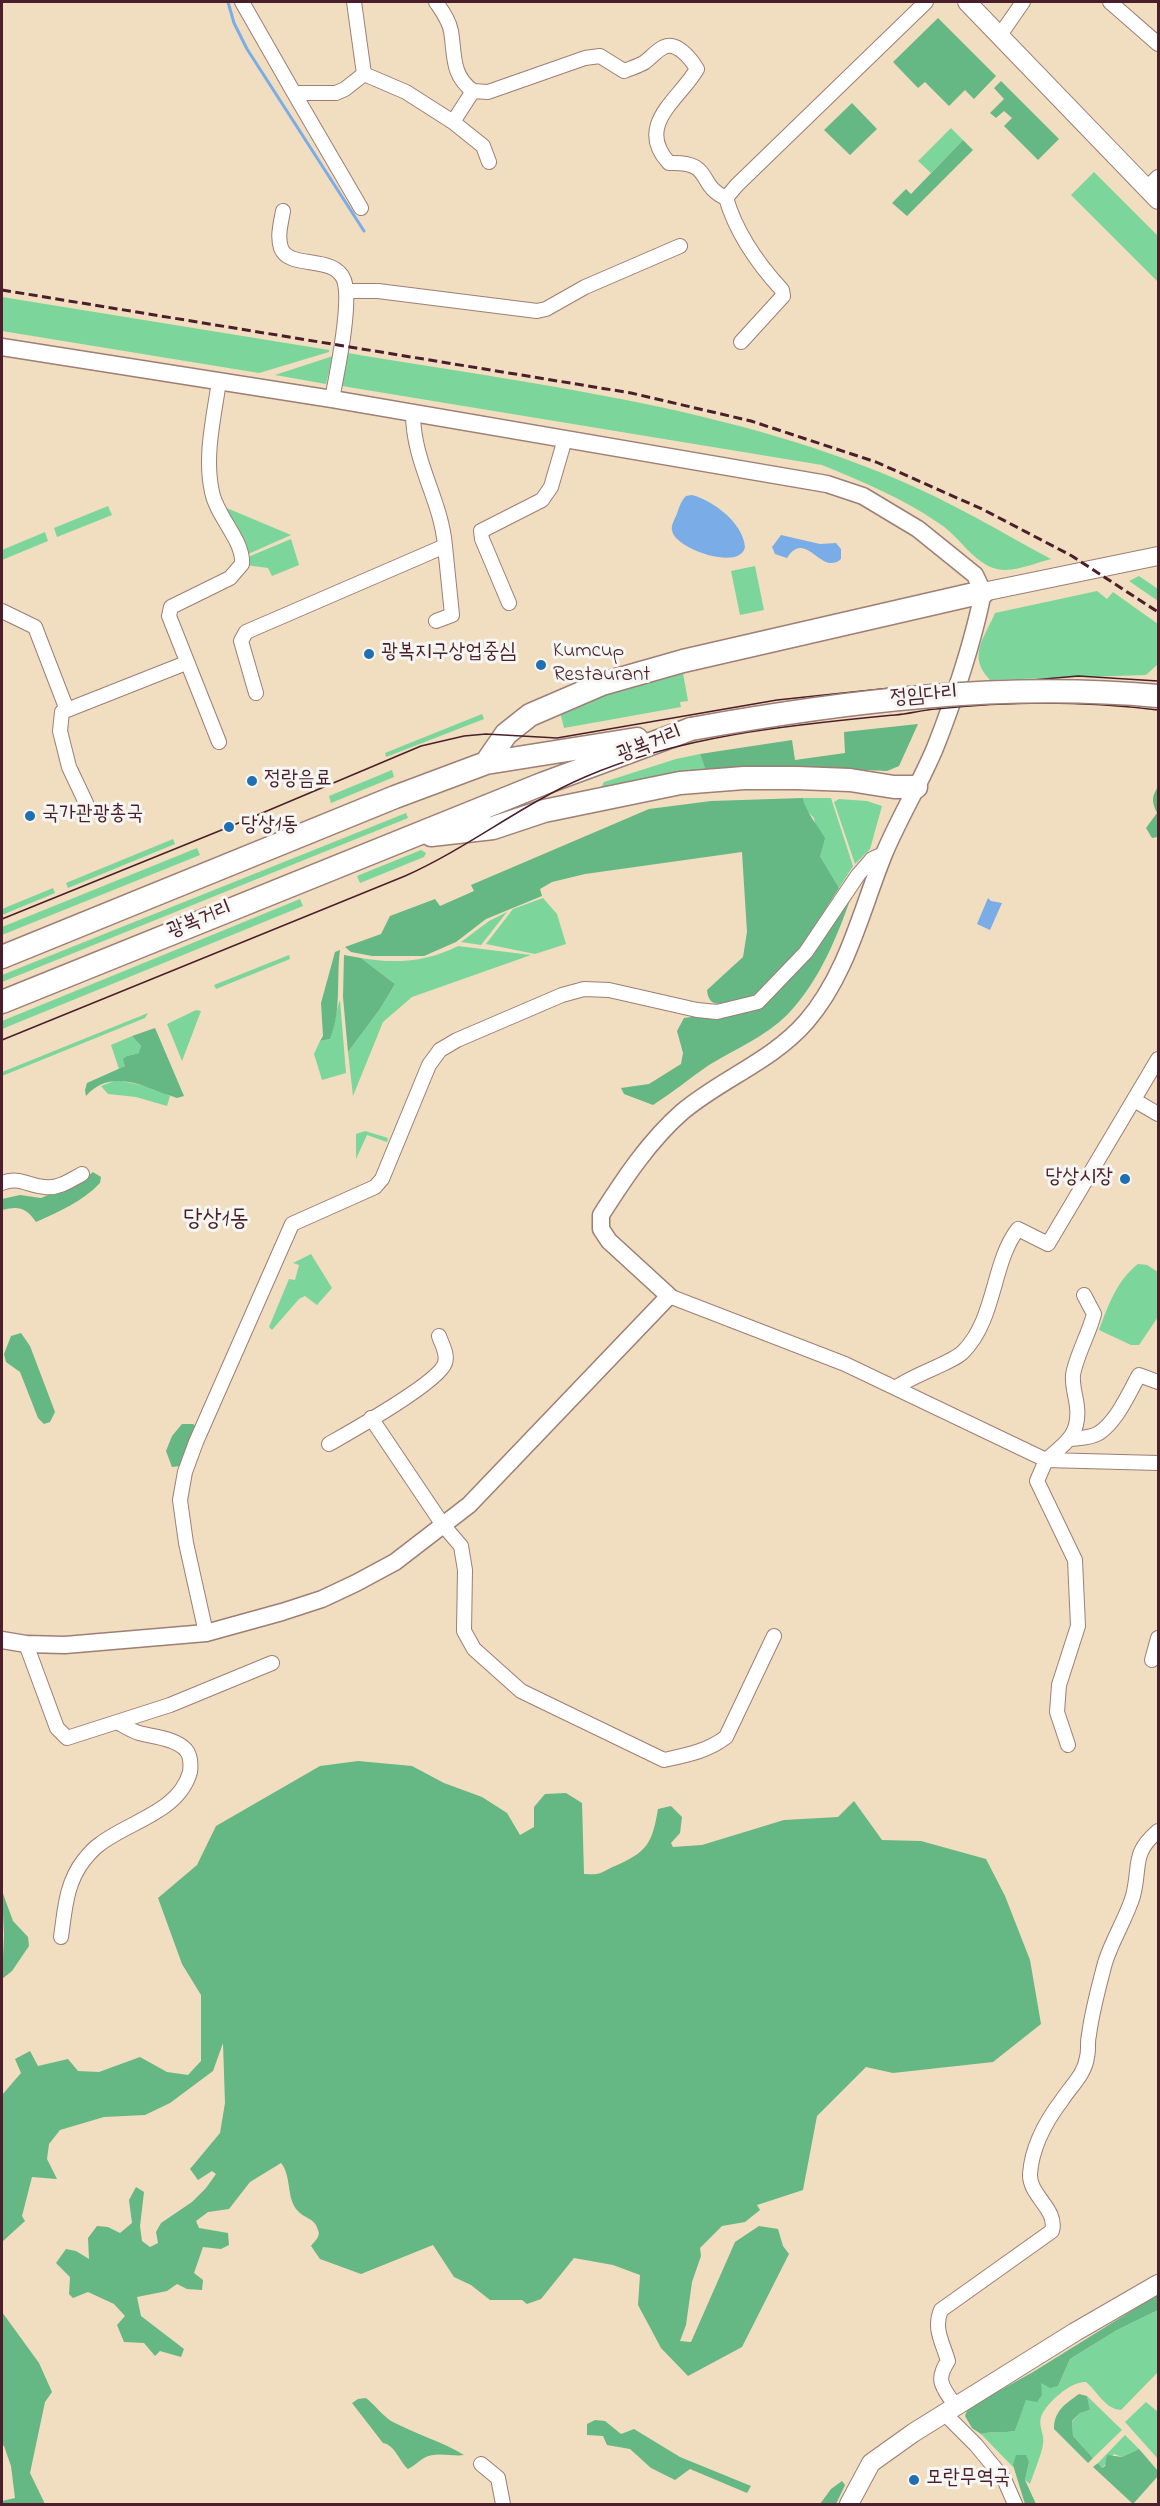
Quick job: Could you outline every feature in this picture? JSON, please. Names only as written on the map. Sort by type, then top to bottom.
[{"type":"highway","points":[[486,764],[506,734],[530,714],[602,684],[682,661],[983,592]]},
{"type":"highway","name":"정임다리","points":[[692,729],[819,707],[970,693],[1047,690],[1158,696]]},
{"type":"highway","name":"광복거리","points":[[2,957],[384,802],[486,764],[692,729]]},
{"type":"highway","name":"광복거리","points":[[2,1002],[542,784],[692,729]]},
{"type":"highway","points":[[411,836],[441,835],[493,828],[565,805],[680,783],[744,778],[797,778],[850,780],[894,787],[916,787]]},
{"type":"main road","points":[[967,2],[1155,188]]},
{"type":"main road","points":[[983,592],[1158,556]]},
{"type":"main road","points":[[849,2505],[871,2463],[1075,2332],[1158,2284]]},
{"type":"street","points":[[242,2],[361,208]]},
{"type":"street","points":[[354,2],[364,74]]},
{"type":"street","points":[[436,2],[447,17],[457,74],[473,91],[488,92],[585,58],[600,56],[624,71],[643,63],[670,45],[679,48],[697,69],[668,103],[658,123],[659,148],[669,163],[692,164],[700,168],[713,191],[726,198],[731,213],[756,257],[782,290],[783,296],[741,342]]},
{"type":"street","points":[[726,198],[736,184],[926,2]]},
{"type":"street","points":[[1000,35],[1023,2]]},
{"type":"street","points":[[1110,2],[1158,44]]},
{"type":"street","points":[[294,93],[336,93],[364,74]]},
{"type":"street","points":[[364,74],[406,92],[453,122],[483,146],[489,162]]},
{"type":"street","points":[[453,122],[473,91]]},
{"type":"street","points":[[283,211],[279,234],[280,246],[284,254],[299,260],[323,264],[339,271],[344,279],[346,291],[342,346],[332,399]]},
{"type":"street","points":[[346,291],[378,291],[537,311],[546,309],[585,287],[680,246]]},
{"type":"street","points":[[2,346],[332,399],[827,484],[863,496],[902,518],[975,575],[983,592],[957,685],[935,747],[885,853],[842,965],[825,999],[805,1024],[784,1042],[682,1112],[656,1138],[601,1215],[601,1229],[609,1241],[669,1296],[777,1336],[897,1387],[1046,1460],[1077,1459],[1158,1463]]},
{"type":"street","points":[[219,381],[208,472],[212,495],[222,519],[240,550],[242,564],[230,578],[171,607],[169,616],[219,742]]},
{"type":"street","points":[[413,413],[414,444],[444,530],[452,615],[436,621]]},
{"type":"street","points":[[510,603],[482,539],[482,531],[542,500],[551,487],[565,439]]},
{"type":"street","points":[[256,693],[241,641],[246,632],[445,546]]},
{"type":"street","points":[[2,611],[35,627],[67,710]]},
{"type":"street","points":[[86,803],[69,767],[60,731],[62,712],[186,663]]},
{"type":"street","points":[[206,1633],[186,1543],[180,1500],[185,1472],[195,1442],[292,1224],[375,1187],[382,1179],[429,1065],[440,1050],[457,1040],[562,995],[584,989],[609,990],[698,1010],[717,1012],[758,1002],[782,980],[806,952],[858,875],[872,859],[885,853]]},
{"type":"street","points":[[897,1387],[910,1378],[962,1354],[990,1305],[1010,1240],[1018,1229],[1048,1244],[1158,1059]]},
{"type":"street","points":[[1134,1100],[1158,1114]]},
{"type":"street","points":[[2,1183],[10,1180],[44,1187],[56,1186],[82,1174]]},
{"type":"street","points":[[1068,1745],[1057,1712],[1059,1685],[1078,1626],[1075,1560],[1037,1481],[1046,1460],[1071,1438],[1076,1427],[1074,1373],[1090,1332],[1094,1314],[1084,1295]]},
{"type":"street","points":[[2,1640],[26,1644],[65,1645],[206,1633],[322,1599],[356,1583],[395,1562],[469,1505],[669,1296]]},
{"type":"street","points":[[329,1444],[423,1385],[444,1366],[446,1357],[439,1336]]},
{"type":"street","points":[[1071,1438],[1089,1437],[1099,1432],[1126,1398],[1139,1374],[1158,1382]]},
{"type":"street","points":[[371,1418],[443,1525],[461,1546],[465,1570],[465,1631],[474,1649],[520,1691],[664,1760],[713,1747],[726,1737],[774,1636]]},
{"type":"street","points":[[1152,1660],[1158,1638]]},
{"type":"street","points":[[26,1644],[57,1728],[67,1738],[170,1705],[272,1663]]},
{"type":"street","points":[[61,1937],[64,1906],[69,1887],[84,1860],[100,1844],[176,1798],[186,1784],[190,1769],[190,1756],[185,1749],[175,1742],[136,1732],[119,1723]]},
{"type":"street","points":[[1015,2505],[1004,2479],[951,2410],[941,2383],[940,2373],[948,2361],[937,2331],[937,2320],[942,2310],[1052,2231],[1054,2223],[1050,2212],[1031,2186],[1033,2155],[1043,2127],[1082,2074],[1106,1963],[1132,1897],[1139,1855],[1145,1842],[1158,1831]]},
{"type":"street","points":[[481,2464],[498,2478],[503,2505]]},
{"type":"green space","points":[[938,18],[996,76],[974,99],[965,90],[949,106],[925,82],[918,88],[893,62]]},
{"type":"green space","points":[[1001,81],[1059,139],[1038,160],[1004,126],[1012,118],[1004,111],[996,118],[990,113],[1004,99],[994,88]]},
{"type":"green space","points":[[852,103],[877,129],[850,155],[824,130]]},
{"type":"green space","points":[[951,128],[963,140],[931,173],[918,161]]},
{"type":"green space","points":[[963,140],[973,150],[907,216],[892,203],[906,189],[911,194]]},
{"type":"green space","points":[[1094,172],[1158,236],[1158,282],[1071,195]]},
{"type":"green space","points":[[2,297],[329,350],[329,352],[259,373],[2,331]]},
{"type":"green space","points":[[348,353],[625,400],[761,432],[828,453],[894,478],[973,516],[1051,559],[1010,570],[988,566],[974,556],[947,529],[912,506],[822,465],[342,386]]},
{"type":"green space","points":[[333,356],[326,384],[275,375]]},
{"type":"green space","points":[[108,506],[112,515],[57,537],[54,528]]},
{"type":"green space","points":[[222,506],[291,535],[246,555]]},
{"type":"green space","points":[[45,532],[48,541],[2,560],[2,550]]},
{"type":"green space","points":[[291,539],[299,565],[272,576],[268,568],[246,565],[248,557]]},
{"type":"green space","points":[[755,566],[764,610],[740,615],[731,571]]},
{"type":"green space","points":[[1139,576],[1158,589],[1158,601],[1129,581]]},
{"type":"green space","points":[[1097,591],[1107,599],[1113,592],[1158,624],[1157,665],[1146,675],[990,680],[983,671],[979,655],[980,647],[995,613]]},
{"type":"green space","points":[[683,673],[688,701],[680,702],[681,707],[564,728],[559,708]]},
{"type":"green space","points":[[482,714],[484,719],[386,757],[385,753]]},
{"type":"green space","points":[[918,724],[899,766],[887,771],[795,767],[706,771],[700,754],[792,740],[795,760],[845,753],[844,732]]},
{"type":"green space","points":[[700,754],[706,771],[601,788],[604,782],[676,759]]},
{"type":"green space","points":[[392,770],[394,777],[331,803],[329,796]]},
{"type":"green space","points":[[1158,787],[1158,837],[1152,838],[1146,828],[1157,813],[1153,800]]},
{"type":"green space","points":[[803,798],[831,798],[853,866],[839,888],[820,856],[814,818],[806,810]]},
{"type":"green space","points":[[803,798],[809,814],[825,838],[820,856],[839,888],[789,962],[765,987],[746,999],[721,1004],[714,1003],[710,1000],[707,990],[743,957],[747,932],[742,852],[585,874],[552,882],[540,889],[542,896],[486,919],[456,942],[424,956],[372,956],[351,952],[345,947],[381,934],[390,916],[435,899],[440,906],[474,891],[471,885],[649,809],[711,801]]},
{"type":"green space","points":[[839,799],[867,801],[882,806],[870,849],[855,864],[834,802]]},
{"type":"green space","points":[[406,813],[408,818],[2,982],[2,975]]},
{"type":"green space","points":[[173,839],[175,844],[68,888],[66,883]]},
{"type":"green space","points":[[197,848],[200,855],[2,935],[2,927]]},
{"type":"green space","points":[[421,850],[426,853],[424,857],[360,883],[357,876]]},
{"type":"green space","points":[[855,886],[828,955],[810,987],[787,1015],[760,1036],[709,1065],[653,1105],[624,1094],[621,1088],[649,1084],[681,1064],[683,1053],[677,1031],[684,1018],[756,1008]]},
{"type":"green space","points":[[53,888],[55,893],[2,915],[2,909]]},
{"type":"green space","points":[[543,898],[557,914],[566,944],[535,954],[486,944],[513,909]]},
{"type":"green space","points":[[300,899],[303,906],[2,1029],[2,1021]]},
{"type":"green space","points":[[507,912],[481,945],[461,942],[489,921]]},
{"type":"green space","points":[[458,946],[531,955],[412,997],[383,1022],[353,1096],[348,1052],[380,1009],[395,984],[361,958],[386,961],[411,960],[435,955]]},
{"type":"green space","points":[[340,950],[334,1028],[330,1039],[320,1041],[323,1036],[321,1003],[335,952]]},
{"type":"green space","points":[[289,955],[290,959],[216,989],[214,985]]},
{"type":"green space","points":[[344,955],[361,958],[395,984],[380,1009],[348,1052],[343,997]]},
{"type":"green space","points":[[340,1000],[346,1073],[322,1080],[314,1054],[320,1041],[330,1039]]},
{"type":"green space","points":[[196,1010],[201,1011],[182,1061],[167,1024]]},
{"type":"green space","points":[[148,1013],[145,1018],[2,1076],[2,1072]]},
{"type":"green space","points":[[155,1028],[184,1096],[177,1098],[130,1082],[119,1081],[107,1082],[96,1087],[86,1096],[87,1083],[125,1066],[123,1059],[139,1053],[141,1046],[132,1036]]},
{"type":"green space","points":[[132,1036],[141,1046],[140,1053],[127,1056],[125,1066],[119,1069],[111,1045]]},
{"type":"green space","points":[[117,1080],[154,1088],[170,1096],[167,1106],[136,1097],[108,1094],[101,1086]]},
{"type":"green space","points":[[365,1131],[388,1138],[387,1142],[367,1135],[356,1159],[356,1134]]},
{"type":"green space","points":[[93,1172],[101,1177],[100,1183],[93,1190],[70,1206],[36,1222],[29,1213],[21,1209],[2,1210],[2,1199],[20,1195],[41,1198],[82,1181]]},
{"type":"green space","points":[[311,1254],[332,1288],[317,1305],[305,1296],[299,1299],[272,1330],[269,1327],[289,1279],[295,1280],[299,1265],[293,1263]]},
{"type":"green space","points":[[1138,1264],[1147,1265],[1158,1272],[1158,1317],[1139,1345],[1131,1345],[1099,1330],[1119,1286]]},
{"type":"green space","points":[[21,1333],[30,1346],[55,1412],[50,1422],[44,1424],[38,1418],[20,1372],[6,1362],[4,1354],[11,1336]]},
{"type":"green space","points":[[182,1424],[193,1424],[198,1428],[186,1459],[180,1466],[172,1467],[166,1451],[172,1436]]},
{"type":"green space","points":[[358,1761],[412,1766],[444,1783],[482,1797],[507,1813],[520,1835],[534,1827],[534,1807],[545,1794],[566,1793],[582,1803],[584,1874],[601,1873],[641,1851],[650,1839],[658,1809],[671,1806],[682,1817],[680,1833],[671,1843],[673,1847],[702,1845],[784,1820],[838,1817],[854,1801],[882,1840],[921,1841],[986,1859],[1005,1896],[1030,1960],[1041,2024],[993,2062],[893,2073],[866,2067],[817,2116],[803,2190],[757,2205],[760,2210],[745,2222],[722,2226],[700,2248],[701,2256],[692,2282],[686,2325],[680,2341],[691,2342],[735,2242],[759,2226],[778,2229],[783,2246],[789,2254],[742,2347],[688,2376],[661,2348],[638,2305],[640,2275],[613,2265],[574,2258],[541,2299],[527,2304],[522,2300],[490,2300],[471,2285],[454,2277],[433,2245],[361,2274],[320,2259],[311,2246],[319,2234],[317,2226],[294,2206],[287,2174],[281,2163],[250,2182],[229,2209],[208,2212],[196,2221],[199,2228],[228,2233],[229,2245],[221,2249],[203,2247],[194,2273],[203,2280],[202,2290],[187,2289],[177,2284],[167,2291],[137,2297],[141,2316],[184,2349],[181,2357],[160,2351],[155,2356],[144,2343],[124,2342],[117,2325],[125,2316],[114,2304],[88,2292],[73,2298],[69,2294],[70,2277],[56,2263],[66,2249],[76,2251],[89,2259],[88,2238],[97,2226],[108,2227],[120,2233],[132,2223],[129,2200],[136,2187],[144,2192],[140,2226],[142,2241],[150,2247],[158,2243],[156,2232],[161,2223],[192,2202],[206,2188],[216,2174],[212,2171],[198,2180],[190,2169],[220,2133],[225,2103],[223,2043],[213,2071],[170,2103],[145,2115],[104,2117],[60,2130],[49,2144],[47,2159],[57,2179],[32,2177],[22,2216],[25,2221],[2,2242],[2,2095],[21,2073],[15,2059],[30,2051],[38,2066],[68,2059],[78,2071],[99,2072],[140,2057],[167,2072],[188,2075],[201,2061],[201,1995],[182,1964],[158,1898],[197,1865],[216,1826],[320,1766]]},
{"type":"green space","points":[[2,1891],[13,1921],[28,1937],[29,1946],[12,1971],[2,1979],[4,1935]]},
{"type":"green space","points":[[1157,2295],[1158,2310],[1117,2330],[1070,2359],[1058,2386],[1050,2388],[1041,2383],[1042,2395],[1037,2402],[1026,2400],[1015,2431],[981,2434],[972,2428],[965,2416],[968,2408],[1033,2372]]},
{"type":"green space","points":[[1158,2310],[1158,2372],[1121,2410],[1106,2403],[1086,2382],[1073,2385],[1060,2394],[1048,2405],[1041,2417],[1043,2444],[1030,2484],[1025,2480],[1029,2462],[1013,2465],[1014,2468],[981,2434],[1015,2431],[1026,2399],[1041,2383],[1058,2386],[1070,2359],[1117,2330]]},
{"type":"green space","points":[[2,2312],[39,2363],[52,2392],[45,2402],[30,2473],[45,2504],[2,2504],[2,2501],[15,2498],[11,2466],[2,2445]]},
{"type":"green space","points":[[1079,2394],[1087,2396],[1090,2410],[1080,2413],[1072,2421],[1073,2436],[1093,2458],[1088,2463],[1054,2429],[1058,2413]]},
{"type":"green space","points":[[1087,2396],[1122,2430],[1093,2458],[1073,2436],[1072,2422],[1080,2413],[1090,2410]]},
{"type":"green space","points":[[366,2398],[391,2421],[464,2455],[429,2456],[408,2469],[394,2450],[383,2443],[352,2403]]},
{"type":"green space","points":[[1146,2402],[1158,2412],[1158,2459],[1125,2422]]},
{"type":"green space","points":[[595,2420],[605,2421],[621,2434],[634,2429],[680,2457],[751,2486],[747,2493],[690,2469],[675,2480],[651,2468],[630,2449],[607,2445],[603,2436],[587,2435],[587,2424]]},
{"type":"green space","points":[[1125,2435],[1139,2449],[1122,2457],[1114,2454],[1102,2468],[1098,2463]]},
{"type":"green space","points":[[1139,2449],[1158,2471],[1158,2476],[1133,2504],[1093,2467],[1098,2463],[1102,2468],[1105,2466],[1107,2455],[1122,2457]]},
{"type":"green space","points":[[1016,2455],[1026,2455],[1029,2462],[1025,2480],[1036,2504],[1025,2504],[1013,2465]]},
{"type":"green space","points":[[842,2481],[845,2485],[836,2504],[820,2504],[831,2489]]},
{"type":"water","points":[[692,495],[709,502],[733,522],[743,538],[745,547],[740,554],[732,557],[707,555],[683,544],[675,537],[672,528],[681,503],[686,496]]},
{"type":"water","points":[[781,535],[820,544],[836,543],[841,549],[841,559],[834,563],[827,562],[801,548],[794,550],[787,558],[775,554],[772,547]]},
{"type":"water","points":[[988,898],[991,901],[1002,903],[990,930],[977,924]]},
{"type":"waterway","points":[[228,2],[234,23],[247,49],[364,231]]},
{"type":"tram line","points":[[2,919],[421,746],[464,736],[486,734],[557,738],[777,700],[900,687],[1078,676],[1158,681]]},
{"type":"tram line","points":[[2,1040],[405,876],[451,853],[562,788],[622,763],[660,751],[777,728],[964,706],[1019,703],[1075,704],[1158,710]]},
{"type":"railway","points":[[2,290],[631,393],[751,421],[876,462],[982,509],[1072,556],[1158,612]]},
{"type":"place","name":"광복지구상업중심","points":[[369,654]]},
{"type":"place","name":"Kumcup Restaurant","points":[[541,665]]},
{"type":"place","name":"정랑음료","points":[[252,781]]},
{"type":"place","name":"국가관광총국","points":[[30,816]]},
{"type":"place","name":"당상1동","points":[[229,827]]},
{"type":"place","name":"당상시장","points":[[1125,1179]]},
{"type":"place","name":"모란무역국","points":[[914,2480]]},
{"type":"district","name":"당상1동","points":[[216,1221]]}]
